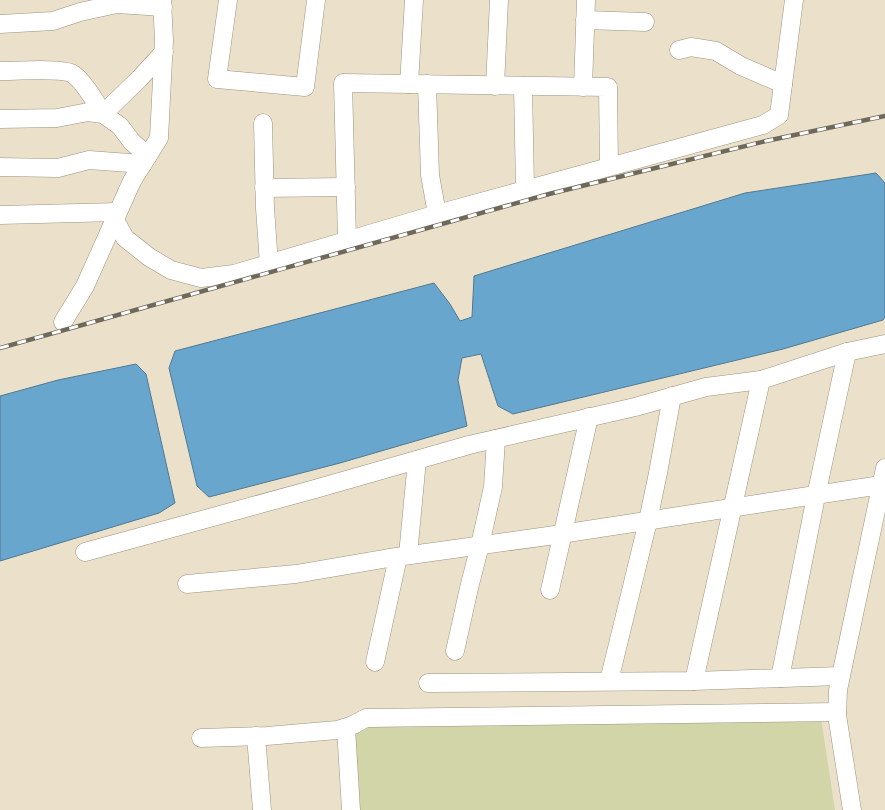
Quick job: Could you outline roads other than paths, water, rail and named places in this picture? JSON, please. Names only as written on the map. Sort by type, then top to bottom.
[{"type":"street","points":[[228,0],[217,79],[306,87],[316,0]]},
{"type":"street","points":[[414,0],[418,84],[430,175],[437,214]]},
{"type":"street","points":[[495,86],[499,0]]},
{"type":"street","points":[[583,87],[586,0]]},
{"type":"street","points":[[116,216],[125,238],[149,257],[171,270],[201,278],[216,277],[234,274],[525,189],[763,125],[779,115],[794,0]]},
{"type":"street","points":[[0,24],[53,21],[76,6],[162,3],[164,52],[159,138],[132,181],[85,286],[63,322]]},
{"type":"street","points":[[585,20],[645,22]]},
{"type":"street","points":[[679,50],[691,47],[716,51],[741,66],[783,84]]},
{"type":"street","points":[[103,114],[164,52]]},
{"type":"street","points":[[0,71],[55,70],[71,73],[86,87],[103,114],[120,126],[146,160]]},
{"type":"street","points":[[347,240],[343,83],[608,87],[608,166]]},
{"type":"street","points":[[523,86],[525,189]]},
{"type":"street","points":[[0,119],[56,118],[88,112],[103,114]]},
{"type":"street","points":[[263,123],[264,188],[269,264]]},
{"type":"street","points":[[0,167],[58,168],[89,160],[146,160]]},
{"type":"street","points":[[264,188],[346,187]]},
{"type":"street","points":[[0,215],[116,216]]},
{"type":"street","points":[[85,552],[469,445],[635,407],[706,387],[762,380],[847,352],[885,344]]},
{"type":"street","points":[[780,678],[816,496],[847,352]]},
{"type":"street","points":[[694,681],[762,380]]},
{"type":"street","points":[[608,682],[648,521],[672,396]]},
{"type":"street","points":[[550,590],[564,534],[589,417]]},
{"type":"street","points":[[455,651],[492,487],[496,439]]},
{"type":"street","points":[[374,662],[403,556],[418,460]]},
{"type":"street","points":[[186,584],[296,574],[403,556],[733,509],[816,496],[883,477],[878,529],[840,676],[838,690],[837,712],[852,810]]},
{"type":"street","points":[[428,683],[694,681],[840,676]]},
{"type":"street","points":[[201,738],[256,736],[337,730],[346,728],[366,718],[837,712]]},
{"type":"street","points":[[346,728],[351,810]]},
{"type":"street","points":[[256,736],[262,810]]},
{"type":"water","points":[[876,173],[885,183],[885,317],[883,320],[783,349],[513,414],[498,406],[481,354],[462,358],[458,380],[467,426],[340,463],[209,497],[197,486],[169,368],[175,351],[434,283],[450,304],[460,321],[472,317],[474,276],[745,193]]},
{"type":"water","points":[[136,364],[146,374],[175,503],[159,513],[0,561],[0,396],[58,380]]},
{"type":"railway","points":[[0,348],[549,194],[766,141],[885,116]]}]
